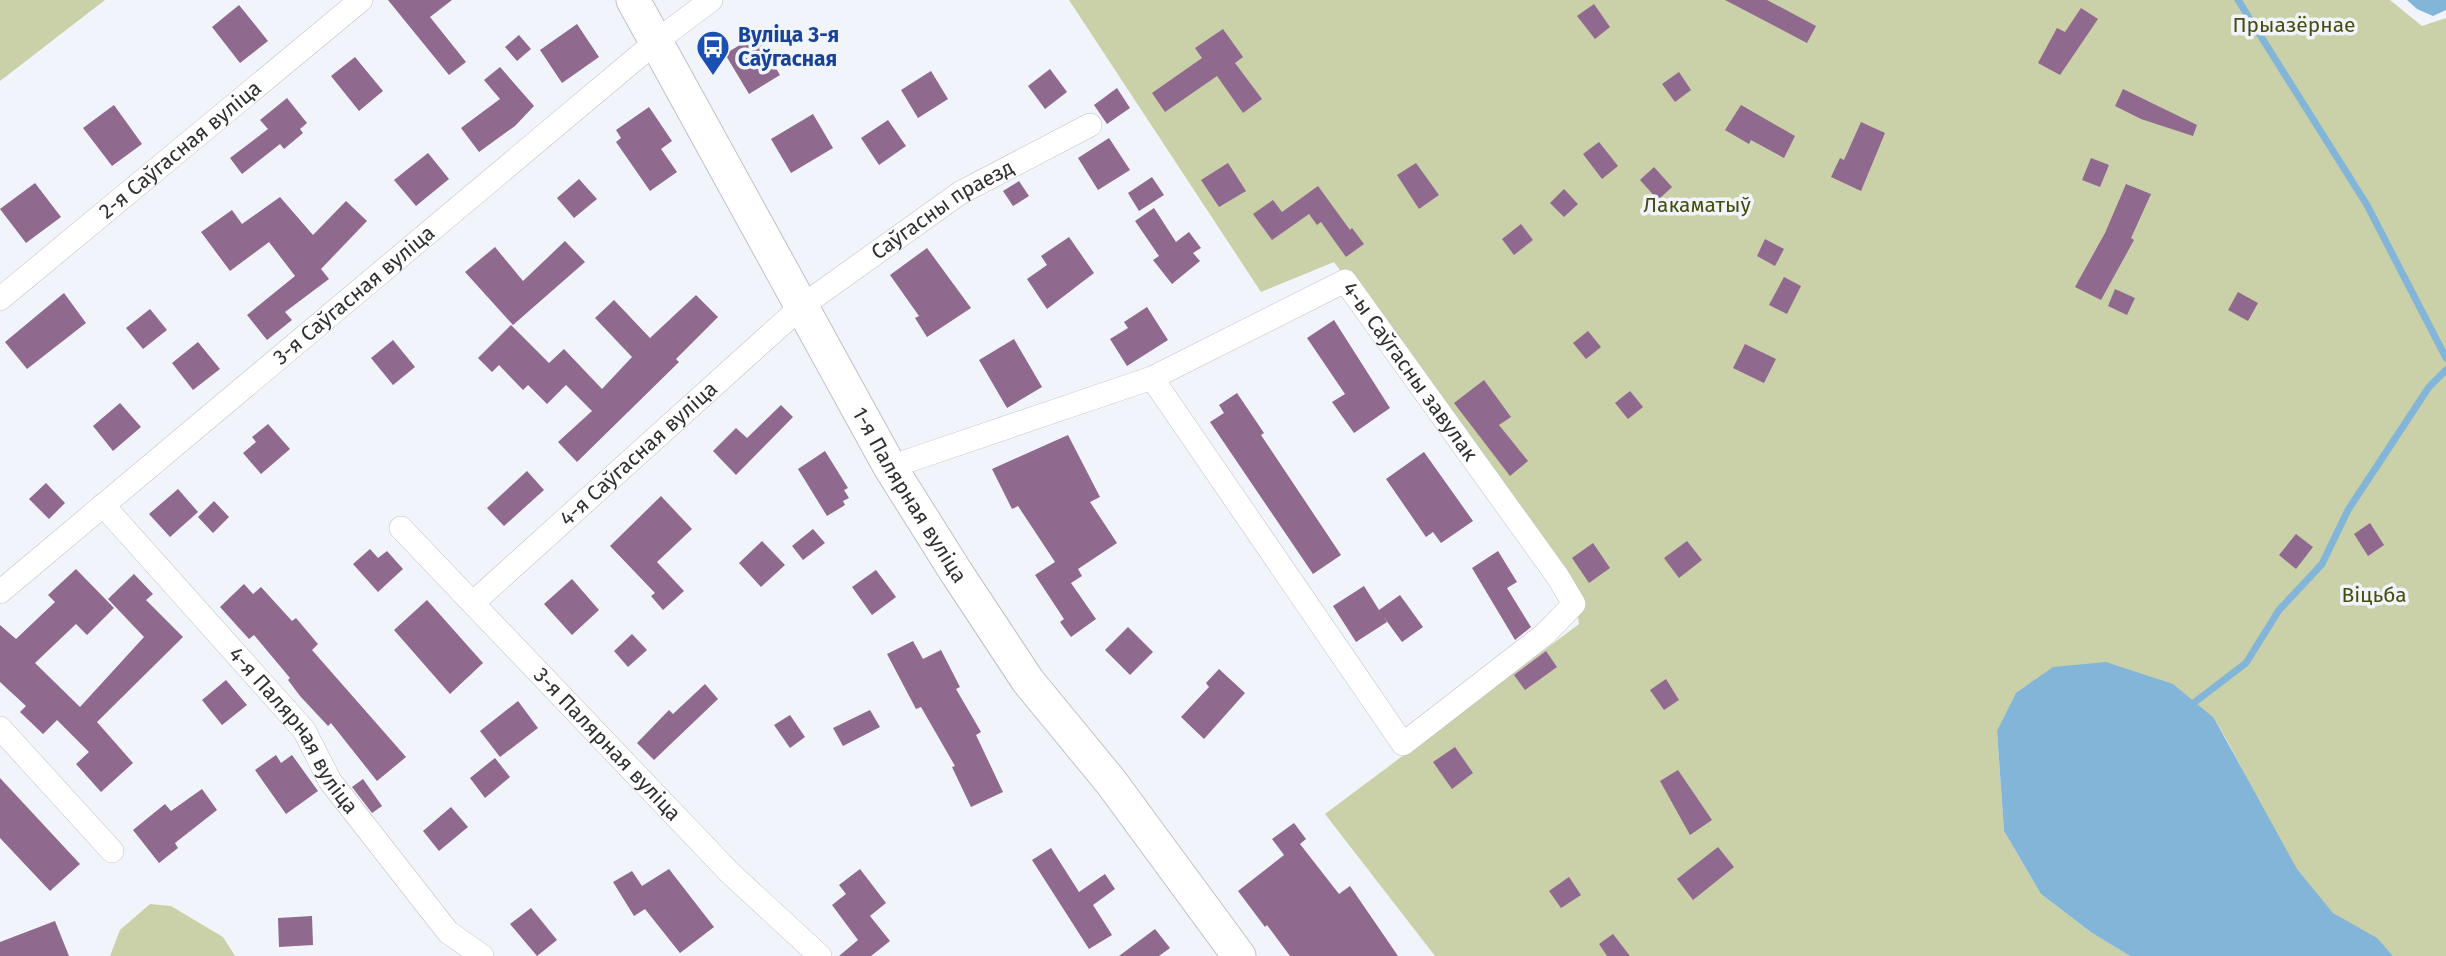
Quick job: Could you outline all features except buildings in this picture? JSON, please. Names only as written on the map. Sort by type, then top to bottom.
[{"type":"street","name":"2-я Саўгасная вуліца","points":[[0,299],[360,0]]},
{"type":"street","name":"1-я Палярная вуліца","points":[[633,0],[658,40],[890,467],[1028,681],[1111,782],[1239,956]]},
{"type":"street","name":"3-я Саўгасная вуліца","points":[[0,592],[658,40],[711,0]]},
{"type":"street","name":"Саўгасны праезд","points":[[802,306],[960,193],[1090,125]]},
{"type":"street","name":"4-ы Саўгасны завулак","points":[[890,467],[1152,378],[1345,281],[1558,577],[1574,604],[1545,634],[1403,744],[1152,378]]},
{"type":"street","name":"4-я Саўгасная вуліца","points":[[475,601],[802,306]]},
{"type":"street","name":"4-я Палярная вуліца","points":[[103,505],[304,730],[330,781],[448,932],[482,956]]},
{"type":"street","name":"3-я Палярная вуліца","points":[[401,528],[475,601],[597,736],[682,824],[820,956]]},
{"type":"street","points":[[0,728],[111,851]]},
{"type":"green space","points":[[0,0],[105,0],[0,81]]},
{"type":"green space","points":[[1069,0],[2390,0],[2422,26],[2446,18],[2446,956],[2393,956],[2332,912],[2296,869],[2214,718],[1997,731],[2004,831],[2041,894],[2092,933],[2130,956],[1435,956],[1325,814],[1579,624],[1574,589],[1334,262],[1261,292]]},
{"type":"green space","points":[[150,904],[171,906],[223,937],[235,956],[110,956],[120,930]]},
{"type":"water","points":[[2407,0],[2446,0],[2446,10],[2433,16],[2417,9]]},
{"type":"water","points":[[2106,662],[2173,684],[2214,718],[2297,869],[2333,913],[2377,938],[2393,956],[2130,956],[2092,933],[2041,894],[2004,831],[1997,731],[2016,693],[2053,667]]},
{"type":"waterway","points":[[2238,0],[2367,205],[2446,358]]},
{"type":"waterway","points":[[2195,702],[2246,663],[2279,610],[2322,564],[2348,510],[2429,387],[2446,370]]},
{"type":"place","name":"Вуліца 3-я Саўгасная","points":[[713,77]]},
{"type":"park label","name":"Прыазёрнае","points":[[2294,25]]},
{"type":"park label","name":"Лакаматыў","points":[[1697,205]]},
{"type":"park label","name":"Віцьба","points":[[2374,595]]}]
